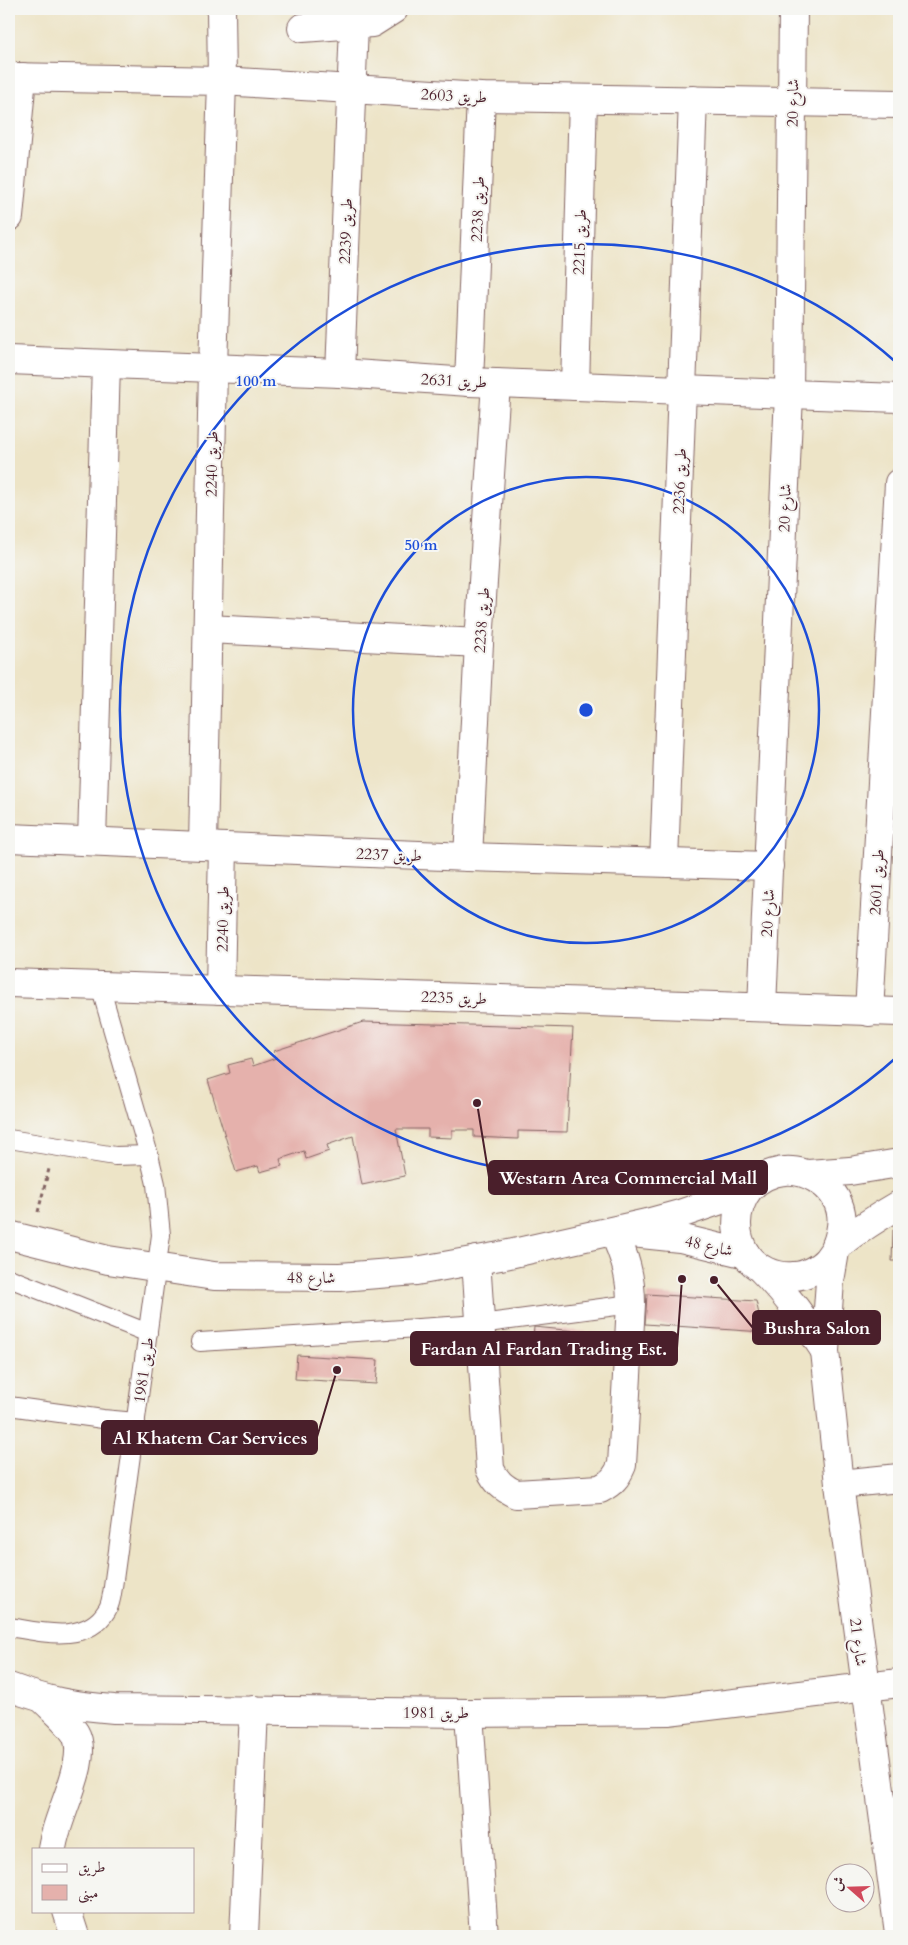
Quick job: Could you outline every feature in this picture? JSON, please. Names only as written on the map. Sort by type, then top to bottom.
[{"type":"street","name":"طريق 2240","points":[[220,990],[213,846],[208,629],[213,368],[222,82],[222,9]]},
{"type":"street","points":[[302,28],[372,23],[394,9]]},
{"type":"street","name":"شارع 20","points":[[762,1007],[789,394],[793,9]]},
{"type":"street","name":"طريق 2239","points":[[340,373],[354,25]]},
{"type":"street","name":"طريق 2603","points":[[15,77],[222,82],[481,97],[899,104]]},
{"type":"street","points":[[9,217],[15,77]]},
{"type":"street","name":"طريق 2238","points":[[469,382],[481,97]]},
{"type":"street","name":"طريق 2215","points":[[575,386],[583,99]]},
{"type":"street","name":"طريق 2236","points":[[664,862],[693,100]]},
{"type":"street","name":"طريق 2631","points":[[9,360],[340,373],[469,382],[899,398]]},
{"type":"street","points":[[92,841],[106,364]]},
{"type":"street","name":"طريق 2238","points":[[468,857],[479,644],[496,382]]},
{"type":"street","name":"طريق 2601","points":[[869,1012],[899,483]]},
{"type":"street","points":[[208,629],[479,644]]},
{"type":"street","name":"طريق 2237","points":[[9,838],[468,857],[769,866]]},
{"type":"street","name":"طريق 2235","points":[[9,983],[899,1012]]},
{"type":"street","points":[[825,1351],[806,1321],[785,1294],[754,1262],[738,1240],[736,1223],[739,1206],[747,1191],[759,1180],[774,1172],[792,1171],[808,1174],[850,1171],[899,1163]]},
{"type":"street","points":[[754,1262],[778,1276],[795,1276],[812,1271],[826,1261],[836,1246],[841,1230],[841,1212],[834,1196],[823,1183],[808,1174]]},
{"type":"street","name":"شارع 48","points":[[20,1238],[108,1260],[214,1276],[340,1277],[416,1271],[613,1232],[680,1214],[747,1191]]},
{"type":"street","points":[[836,1246],[870,1222],[899,1205]]},
{"type":"street","points":[[476,1260],[490,1469],[496,1480],[505,1489],[516,1494],[600,1489],[610,1484],[618,1476],[622,1465],[631,1304],[628,1267],[622,1248],[613,1232]]},
{"type":"street","name":"شارع 48","points":[[613,1232],[680,1238],[754,1262]]},
{"type":"street","name":"شارع 21","points":[[836,1246],[830,1281],[825,1351],[839,1484],[899,1933]]},
{"type":"street","points":[[839,1484],[899,1478]]},
{"type":"street","name":"طريق 1981","points":[[9,1687],[43,1699],[78,1706],[105,1708],[469,1713],[668,1711],[899,1684]]},
{"type":"street","points":[[43,1699],[71,1728],[80,1746],[80,1758],[52,1848]]},
{"type":"street","points":[[244,1936],[254,1710]]},
{"type":"street","points":[[469,1713],[484,1936]]},
{"type":"street","points":[[67,1912],[75,1936]]},
{"type":"lane","name":"طريق 1981","points":[[9,1627],[46,1633],[70,1634],[91,1627],[107,1610],[113,1587],[161,1235],[160,1213],[149,1155],[100,986]]},
{"type":"lane","points":[[9,1139],[115,1156],[149,1155]]},
{"type":"lane","points":[[9,1278],[148,1333]]},
{"type":"lane","points":[[200,1342],[480,1324],[631,1304]]},
{"type":"lane","points":[[9,1406],[136,1422]]},
{"type":"path","points":[[20,1238],[55,1146]]},
{"type":"building","points":[[363,1022],[573,1028],[567,1132],[518,1131],[518,1139],[474,1137],[474,1130],[452,1130],[452,1138],[428,1137],[428,1129],[396,1129],[405,1176],[362,1185],[353,1136],[327,1145],[329,1151],[306,1159],[304,1151],[280,1159],[282,1166],[260,1172],[258,1166],[236,1172],[208,1080],[230,1073],[228,1065],[251,1059],[253,1066],[276,1058],[274,1051]]},
{"type":"building","points":[[893,1230],[899,1230],[899,1261],[892,1261]]},
{"type":"building","points":[[647,1294],[756,1301],[763,1332],[645,1324]]},
{"type":"building","points":[[534,1327],[617,1335],[615,1358],[532,1350]]},
{"type":"building","points":[[297,1355],[378,1360],[376,1384],[295,1379]]},
{"type":"place","name":"Westarn Area Commercial Mall","points":[[477,1103]]},
{"type":"place","name":"Fardan Al Fardan Trading Est.","points":[[682,1279]]},
{"type":"place","name":"Bushra Salon","points":[[714,1280]]},
{"type":"place","name":"Al Khatem Car Services","points":[[337,1370]]}]
